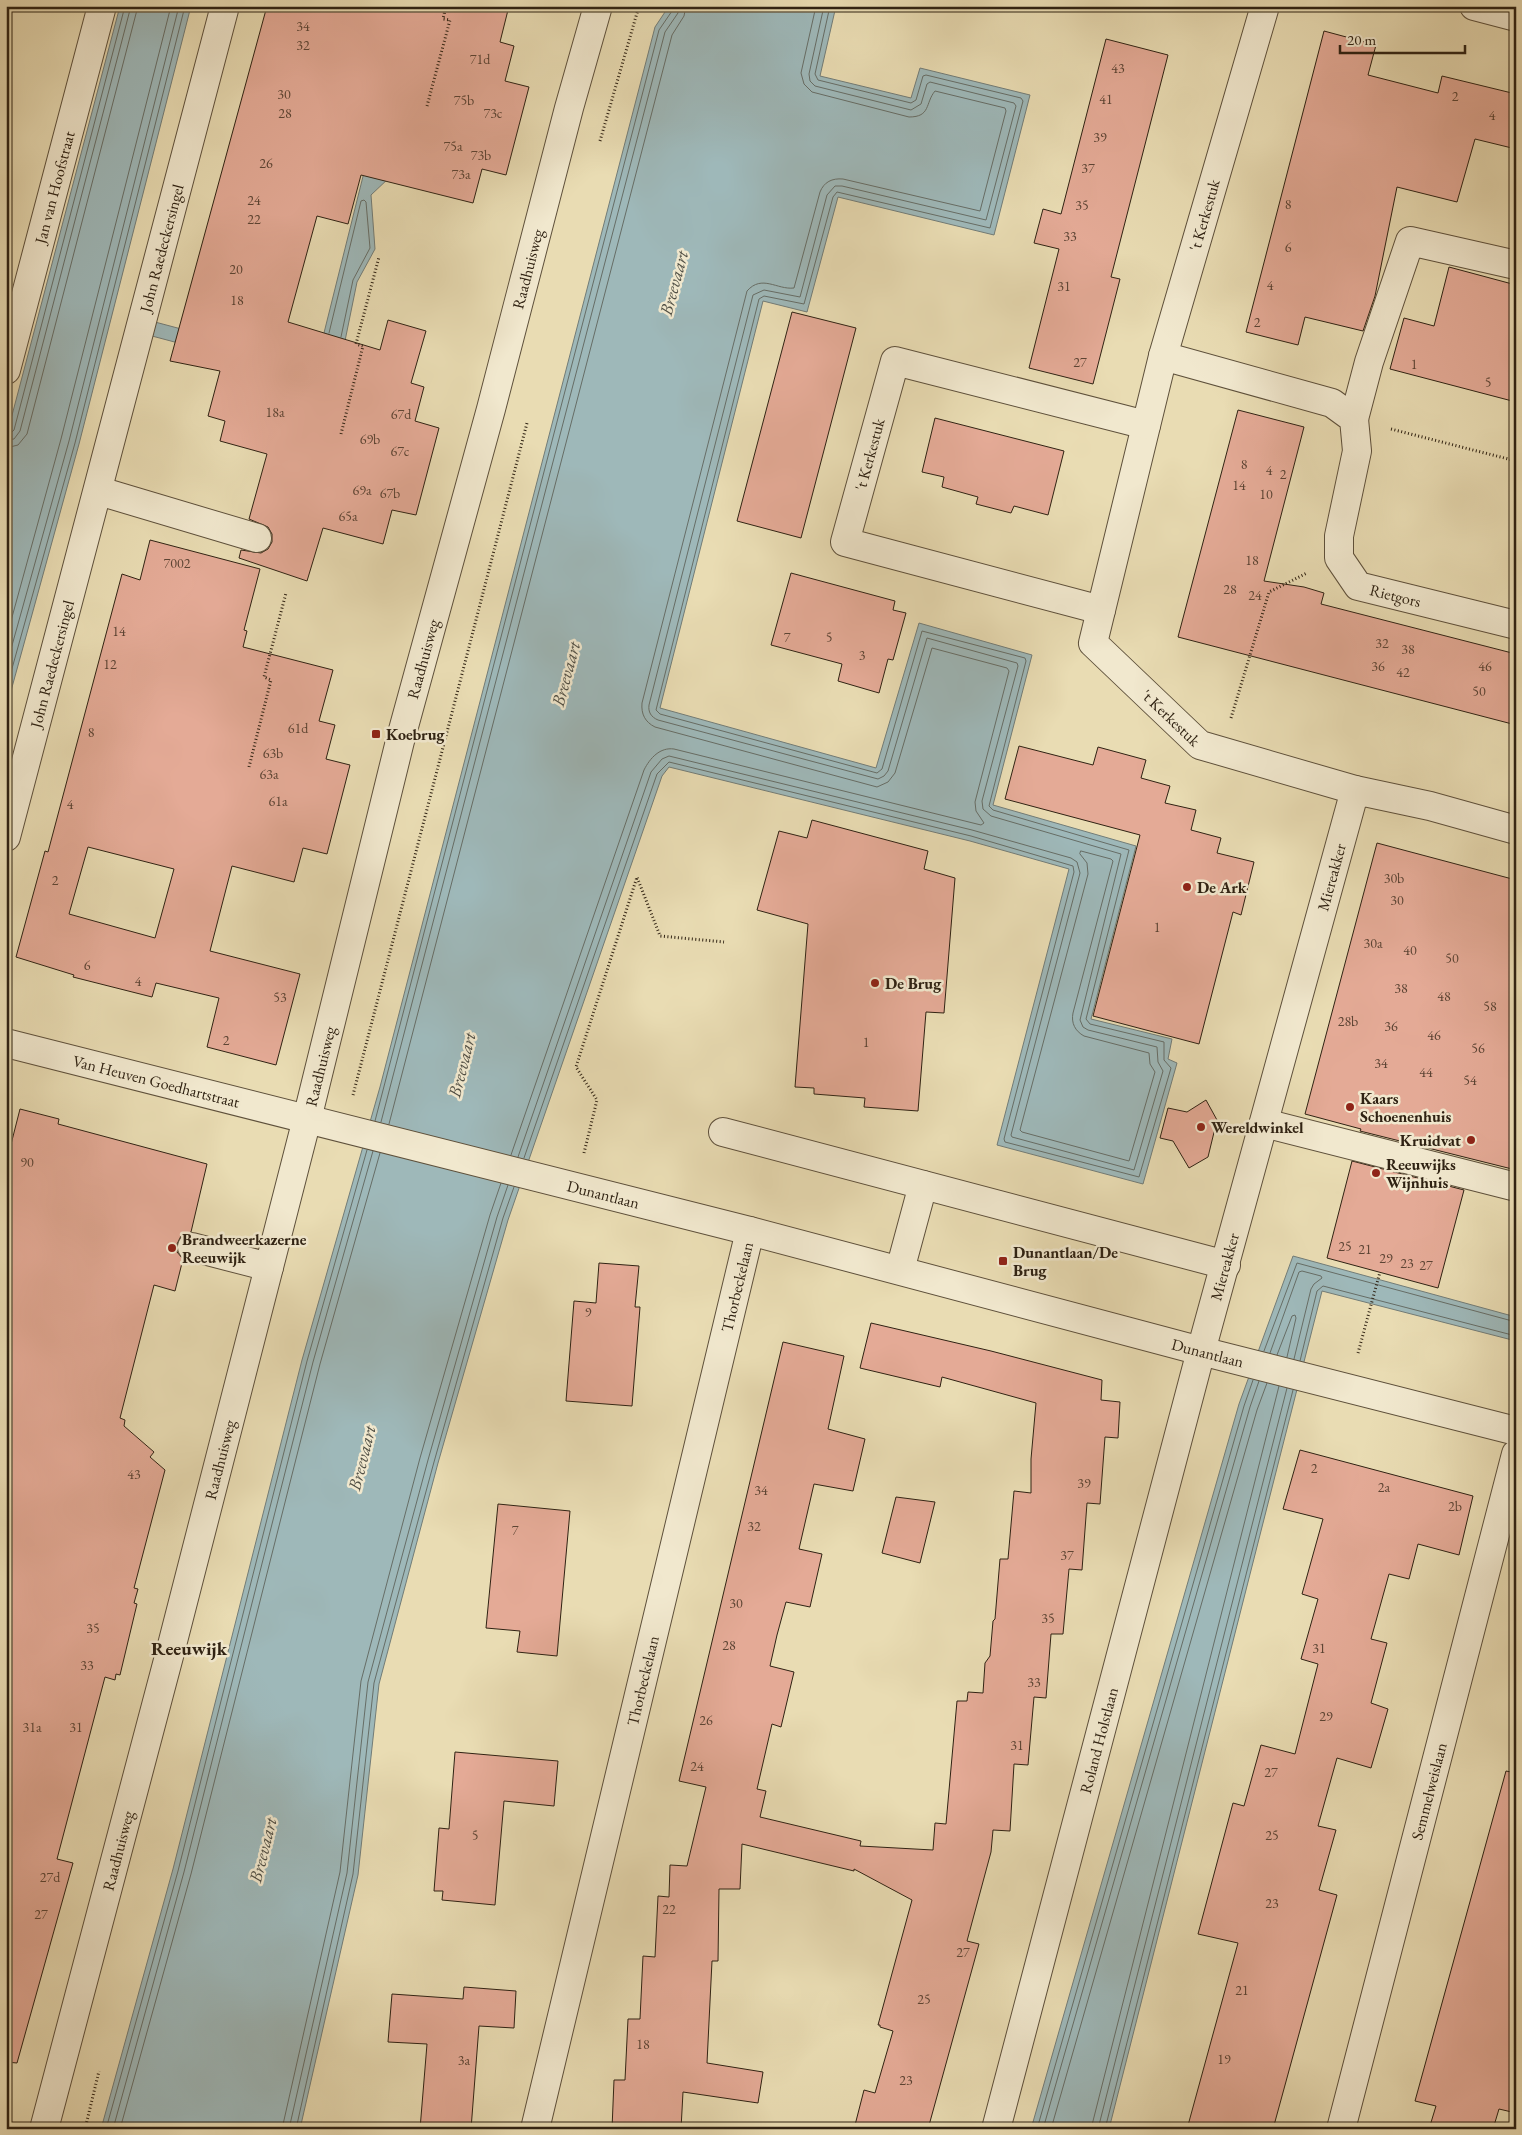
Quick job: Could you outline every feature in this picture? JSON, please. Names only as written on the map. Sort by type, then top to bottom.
[{"type":"street","name":"Jan van Hoofstraat","points":[[6,370],[102,6]]},
{"type":"street","name":"John Raedeckersingel","points":[[6,837],[99,491],[225,6]]},
{"type":"street","name":"Raadhuisweg","points":[[44,2129],[172,1645],[398,750],[491,410],[569,108],[598,6]]},
{"type":"street","name":"'t Kerkestuk","points":[[1265,6],[1164,356],[1093,643],[1200,745],[1355,790]]},
{"type":"street","points":[[1474,6],[1516,16]]},
{"type":"street","points":[[1339,558],[1338,536],[1357,451],[1354,419],[1369,362],[1410,240],[1516,265]]},
{"type":"street","points":[[1164,356],[1332,403],[1354,419]]},
{"type":"street","name":"'t Kerkestuk","points":[[1101,610],[845,542],[895,361],[1146,425]]},
{"type":"street","points":[[99,491],[257,538]]},
{"type":"street","name":"Rietgors","points":[[1339,558],[1358,586],[1516,625]]},
{"type":"street","points":[[1355,790],[1430,806],[1516,830]]},
{"type":"street","name":"Miereakker","points":[[1202,1351],[1355,790]]},
{"type":"street","name":"Van Heuven Goedhartstraat","points":[[6,1043],[306,1119]]},
{"type":"street","name":"Dunantlaan","points":[[306,1119],[900,1270],[1202,1351],[1516,1431]]},
{"type":"street","points":[[1264,1123],[1516,1187]]},
{"type":"street","points":[[723,1132],[1226,1265]]},
{"type":"street","points":[[900,1270],[923,1185]]},
{"type":"street","name":"Thorbeckelaan","points":[[535,2129],[750,1232]]},
{"type":"street","points":[[192,1247],[268,1267]]},
{"type":"street","name":"Roland Holstlaan","points":[[996,2129],[1202,1351]]},
{"type":"street","name":"Semmelweislaan","points":[[1341,2129],[1516,1454]]},
{"type":"path","points":[[427,106],[450,20],[443,19],[446,6]]},
{"type":"path","points":[[341,434],[363,346],[356,344],[379,257]]},
{"type":"path","points":[[1354,419],[1516,461]]},
{"type":"path","points":[[1220,752],[1269,592],[1339,558]]},
{"type":"path","points":[[249,767],[271,680],[264,678],[286,593]]},
{"type":"path","points":[[576,1187],[597,1100],[576,1067],[637,877],[660,936],[724,942]]},
{"type":"path","points":[[1368,1318],[1380,1272]]},
{"type":"water","points":[[120,6],[191,6],[79,444],[6,709],[6,438]]},
{"type":"water","name":"Breevaart","points":[[669,6],[836,6],[820,76],[911,98],[920,68],[1030,95],[994,235],[838,197],[807,312],[763,301],[660,708],[876,768],[919,623],[1032,655],[993,805],[1136,846],[1091,1019],[1172,1039],[1168,1059],[1177,1063],[1143,1184],[997,1145],[1069,869],[970,841],[669,767],[662,776],[508,1220],[438,1463],[379,1684],[358,1875],[300,2129],[101,2129],[173,1869],[302,1360],[380,1087],[655,27]]},
{"type":"water","points":[[394,52],[390,177],[371,195],[375,249],[357,282],[336,385],[152,336],[155,322],[309,363],[317,361]]},
{"type":"water","points":[[1293,1256],[1516,1317],[1516,1341],[1322,1291],[1109,2129],[1031,2129],[1239,1404]]},
{"type":"building","points":[[267,6],[509,6],[500,42],[514,46],[505,81],[529,87],[506,175],[482,169],[473,203],[361,175],[348,224],[317,216],[288,322],[380,350],[388,320],[426,331],[411,383],[424,387],[415,421],[439,428],[416,515],[392,510],[383,544],[323,528],[307,581],[239,558],[241,550],[261,553],[268,549],[272,542],[272,534],[268,527],[249,519],[267,454],[220,441],[225,421],[208,416],[220,371],[170,361]]},
{"type":"building","points":[[1324,31],[1376,45],[1368,75],[1438,93],[1442,76],[1516,94],[1516,149],[1475,139],[1457,202],[1397,187],[1375,296],[1363,331],[1305,317],[1298,345],[1246,332]]},
{"type":"building","points":[[1106,39],[1168,55],[1111,277],[1120,279],[1093,384],[1029,368],[1059,249],[1034,243],[1043,209],[1061,214]]},
{"type":"building","points":[[1449,267],[1516,285],[1516,402],[1390,369],[1404,318],[1434,326]]},
{"type":"building","points":[[792,312],[856,328],[801,538],[737,521]]},
{"type":"building","points":[[1238,410],[1304,427],[1264,581],[1304,587],[1324,593],[1321,604],[1516,654],[1516,725],[1178,637]]},
{"type":"building","points":[[935,418],[1064,451],[1048,515],[1014,506],[1011,513],[976,504],[978,497],[942,487],[944,477],[922,472]]},
{"type":"building","points":[[150,540],[260,569],[244,630],[247,631],[243,647],[333,670],[319,721],[335,725],[326,759],[350,765],[327,854],[303,848],[294,882],[232,866],[210,951],[300,974],[276,1065],[207,1047],[219,998],[156,983],[152,997],[73,977],[74,975],[16,957],[45,851],[48,852],[122,574],[140,580]],"holes":[[[88,847],[174,869],[155,938],[69,914]]]},
{"type":"building","points":[[791,573],[895,601],[893,610],[906,613],[893,660],[888,659],[879,693],[838,681],[842,664],[771,645]]},
{"type":"building","name":"De Ark","points":[[1019,746],[1093,765],[1098,747],[1146,760],[1141,778],[1170,786],[1165,803],[1196,810],[1191,830],[1221,838],[1217,853],[1254,862],[1241,915],[1233,912],[1199,1044],[1093,1016],[1140,835],[1005,799]]},
{"type":"building","name":"De Brug","points":[[812,820],[928,851],[924,869],[955,878],[944,1013],[926,1012],[918,1111],[864,1107],[865,1098],[814,1094],[814,1088],[795,1087],[808,924],[757,910],[779,831],[807,838]]},
{"type":"building","points":[[1377,843],[1516,880],[1516,1170],[1360,1131],[1361,1129],[1305,1114]]},
{"type":"building","points":[[1206,1100],[1217,1120],[1208,1157],[1189,1168],[1173,1141],[1160,1138],[1168,1108],[1187,1112]]},
{"type":"building","points":[[20,1109],[59,1119],[58,1124],[207,1164],[191,1232],[181,1236],[177,1244],[177,1252],[183,1259],[175,1291],[154,1285],[120,1418],[125,1420],[124,1426],[154,1452],[150,1457],[165,1470],[134,1588],[138,1589],[134,1603],[137,1604],[120,1675],[116,1674],[115,1680],[105,1677],[57,1859],[73,1863],[17,2063],[6,2062],[6,1164]]},
{"type":"building","points":[[1352,1161],[1464,1190],[1438,1288],[1327,1258]]},
{"type":"building","points":[[599,1263],[639,1266],[635,1307],[640,1307],[632,1406],[566,1401],[574,1301],[596,1303]]},
{"type":"building","points":[[871,1323],[991,1351],[1102,1380],[1101,1400],[1120,1402],[1118,1438],[1105,1437],[1100,1504],[1087,1503],[1082,1570],[1069,1569],[1063,1634],[1051,1634],[1046,1698],[1034,1697],[1028,1765],[1014,1764],[1010,1831],[993,1830],[991,1852],[967,1941],[979,1944],[928,2129],[854,2129],[864,2090],[875,2093],[893,2031],[878,2025],[912,1900],[854,1869],[854,1871],[742,1844],[740,1889],[719,1889],[718,1961],[712,1961],[707,2063],[763,2072],[758,2103],[683,2092],[681,2129],[612,2129],[614,2080],[625,2080],[628,2019],[640,2019],[643,1956],[655,1957],[658,1896],[669,1897],[670,1865],[687,1866],[706,1787],[679,1781],[783,1342],[844,1356],[828,1429],[865,1439],[853,1491],[814,1484],[799,1549],[822,1554],[810,1607],[786,1602],[777,1635],[770,1666],[794,1672],[781,1727],[772,1724],[757,1789],[766,1791],[760,1817],[861,1841],[860,1846],[933,1850],[935,1823],[946,1824],[957,1701],[967,1701],[968,1692],[983,1693],[985,1663],[990,1656],[993,1621],[995,1619],[1000,1559],[1008,1559],[1014,1491],[1031,1493],[1031,1459],[1036,1403],[942,1377],[940,1387],[860,1368]]},
{"type":"building","points":[[1300,1450],[1473,1496],[1459,1555],[1418,1544],[1409,1579],[1389,1574],[1371,1639],[1387,1643],[1371,1703],[1388,1709],[1371,1768],[1337,1758],[1318,1826],[1336,1830],[1319,1890],[1337,1895],[1273,2129],[1187,2129],[1238,1943],[1198,1934],[1233,1803],[1244,1806],[1261,1745],[1295,1754],[1318,1664],[1301,1659],[1318,1599],[1302,1594],[1323,1519],[1283,1509]]},
{"type":"building","points":[[896,1497],[935,1502],[920,1563],[882,1553]]},
{"type":"building","points":[[498,1504],[570,1511],[557,1656],[517,1652],[520,1631],[486,1628]]},
{"type":"building","points":[[455,1752],[558,1761],[554,1806],[504,1801],[495,1905],[442,1900],[443,1891],[434,1891],[439,1828],[449,1829]]},
{"type":"building","points":[[1506,1771],[1516,1773],[1516,2113],[1499,2109],[1493,2129],[1429,2129],[1436,2106],[1415,2101]]},
{"type":"building","points":[[464,1987],[516,1991],[514,2028],[479,2026],[471,2129],[420,2129],[427,2044],[388,2042],[392,1994],[463,1999]]},
{"type":"place","name":"Koebrug","points":[[376,734]]},
{"type":"place","name":"De Ark","points":[[1187,887]]},
{"type":"place","name":"De Brug","points":[[875,983]]},
{"type":"place","name":"Kaars Schoenenhuis","points":[[1350,1107]]},
{"type":"place","name":"Wereldwinkel","points":[[1201,1127]]},
{"type":"place","name":"Kruidvat","points":[[1471,1140]]},
{"type":"place","name":"Reeuwijks Wijnhuis","points":[[1376,1173]]},
{"type":"place","name":"Brandweerkazerne Reeuwijk","points":[[172,1248]]},
{"type":"place","name":"Dunantlaan/De Brug","points":[[1003,1261]]},
{"type":"district","name":"Reeuwijk","points":[[189,1648]]}]
